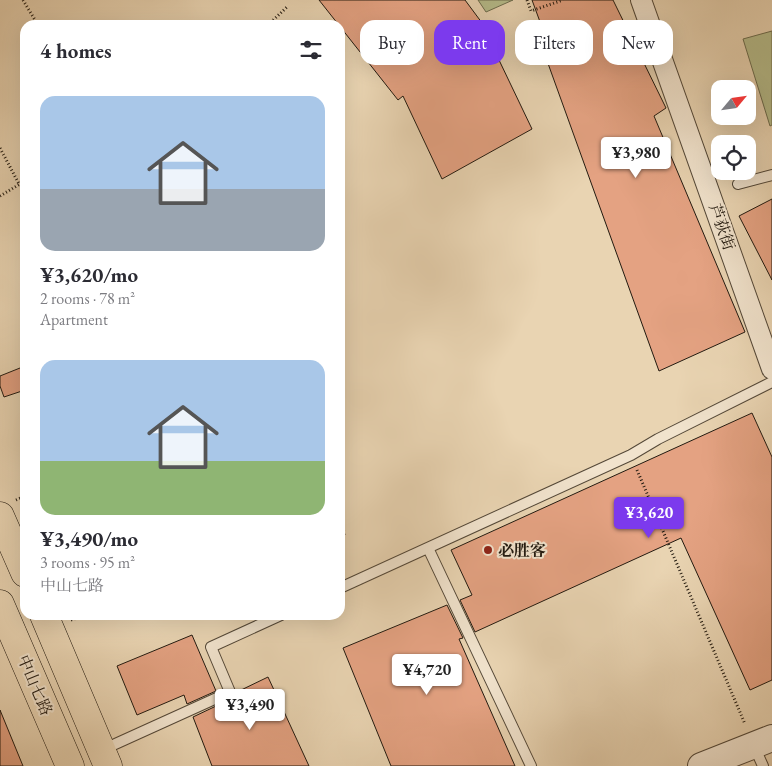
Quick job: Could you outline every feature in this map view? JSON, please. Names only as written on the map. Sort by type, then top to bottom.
[{"type":"main road","points":[[0,516],[20,562]]},
{"type":"main road","name":"中山七路","points":[[0,604],[70,766]]},
{"type":"main road","points":[[46,620],[105,758]]},
{"type":"street","name":"芦荻街","points":[[641,0],[772,369]]},
{"type":"street","points":[[701,766],[763,750]]},
{"type":"lane","points":[[738,184],[772,175]]},
{"type":"lane","points":[[345,586],[631,455],[658,439],[772,382]]},
{"type":"lane","points":[[428,548],[531,766]]},
{"type":"lane","points":[[105,758],[230,692],[211,647],[270,620]]},
{"type":"path","points":[[23,0],[35,20]]},
{"type":"path","points":[[527,0],[531,11],[563,0]]},
{"type":"path","points":[[273,20],[287,7]]},
{"type":"path","points":[[0,148],[19,184],[0,196]]},
{"type":"path","points":[[631,455],[763,750]]},
{"type":"green space","points":[[478,0],[513,0],[486,12]]},
{"type":"green space","points":[[772,31],[772,125],[770,126],[756,80],[743,39]]},
{"type":"building","points":[[319,0],[465,0],[480,20],[434,20],[434,65],[501,65],[532,129],[442,179],[403,96],[398,100],[370,65],[424,65],[424,20],[360,20],[360,52],[345,33],[345,20],[335,20]]},
{"type":"building","points":[[532,0],[613,0],[623,20],[603,20],[603,65],[645,65],[666,108],[654,116],[745,332],[659,371],[549,65],[593,65],[593,20],[539,20]]},
{"type":"building","points":[[772,199],[772,280],[739,216]]},
{"type":"building","points":[[20,368],[20,392],[4,397],[0,386],[0,376]]},
{"type":"building","points":[[752,413],[772,457],[772,680],[750,690],[681,538],[475,632],[460,600],[472,595],[451,550]]},
{"type":"building","points":[[447,605],[463,638],[459,639],[515,766],[391,766],[343,648]]},
{"type":"building","points":[[192,635],[216,691],[187,704],[184,695],[137,715],[117,666]]},
{"type":"building","points":[[268,677],[309,766],[212,766],[193,717],[233,698],[237,692]]},
{"type":"building","points":[[0,710],[23,766],[0,766]]},
{"type":"place","name":"必胜客","points":[[488,550]]}]
